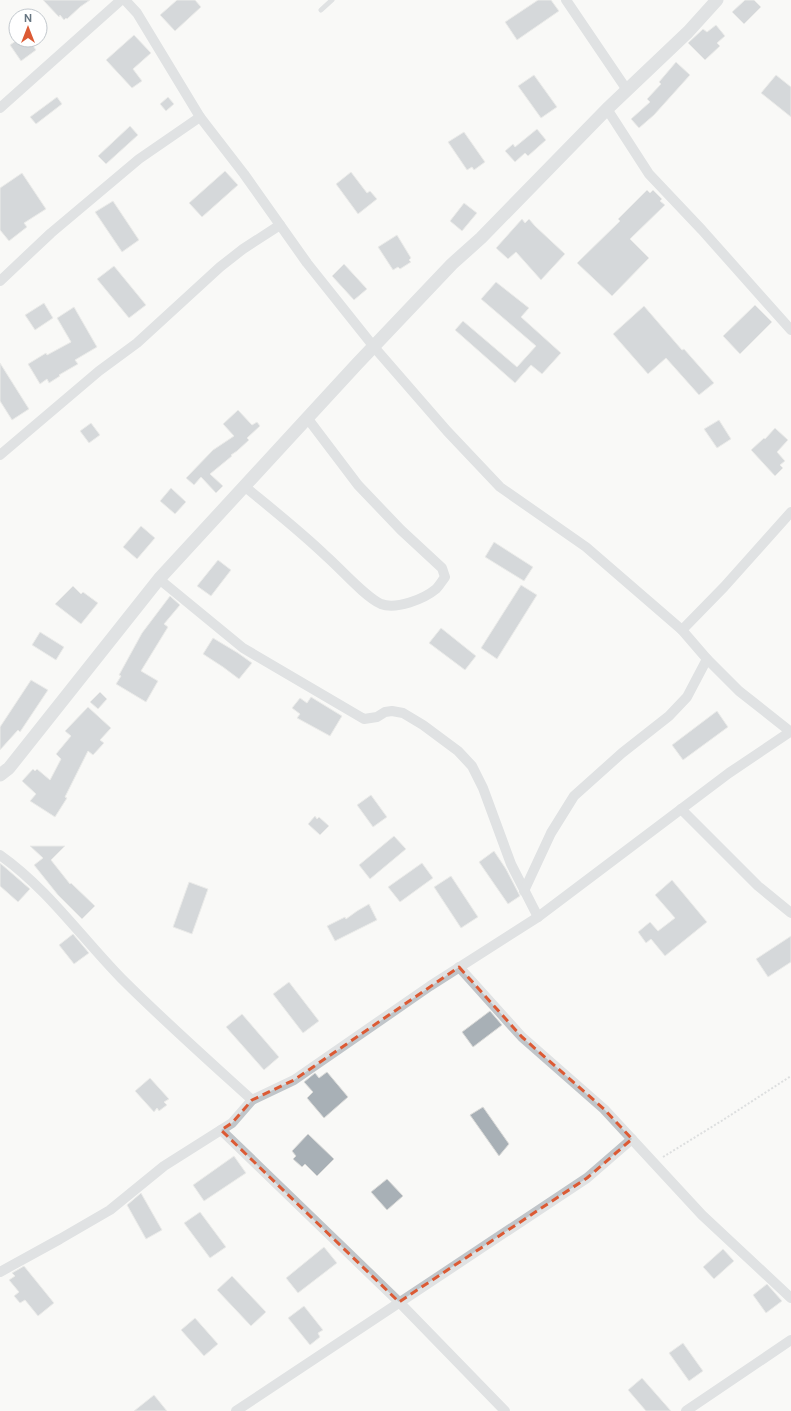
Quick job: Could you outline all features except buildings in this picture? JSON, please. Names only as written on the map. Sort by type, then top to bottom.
[{"type":"street","points":[[0,108],[122,0]]},
{"type":"street","points":[[0,1272],[110,1210],[164,1166],[232,1124],[252,1100],[294,1080],[459,967],[538,917],[729,773],[791,732],[739,691],[707,659],[682,630],[586,547],[500,487],[447,431],[374,347],[307,263],[244,174],[200,117],[137,13],[125,0]]},
{"type":"street","points":[[566,0],[627,90]]},
{"type":"street","points":[[0,775],[9,768],[159,579],[244,486],[452,264],[481,238],[607,109],[688,32],[717,0]]},
{"type":"street","points":[[607,109],[649,174],[702,230],[791,330]]},
{"type":"street","points":[[0,281],[50,233],[139,159],[200,117]]},
{"type":"street","points":[[0,455],[99,371],[137,342],[220,267],[243,249],[280,225]]},
{"type":"street","points":[[244,486],[325,554],[370,597],[382,604],[391,606],[403,605],[436,589],[445,577],[442,568],[401,530],[358,485],[308,419]]},
{"type":"street","points":[[682,630],[729,581],[791,512]]},
{"type":"street","points":[[159,579],[243,648],[364,718],[377,717],[386,712],[392,711],[403,713],[423,725],[458,751],[472,766],[511,864],[538,917]]},
{"type":"street","points":[[524,890],[551,833],[574,796],[622,753],[669,716],[687,697],[707,659]]},
{"type":"street","points":[[681,809],[758,886],[791,913]]},
{"type":"street","points":[[0,855],[36,885],[121,978],[252,1100]]},
{"type":"street","points":[[459,967],[522,1037],[604,1109],[702,1215],[791,1298]]},
{"type":"street","points":[[221,1130],[399,1302],[505,1411]]},
{"type":"street","points":[[236,1411],[587,1178],[632,1139]]},
{"type":"street","points":[[686,1411],[791,1340]]},
{"type":"lane","points":[[321,10],[332,0]]},
{"type":"path","points":[[653,1162],[723,1120],[791,1076]]},
{"type":"highlighted area","points":[[459,967],[522,1037],[604,1109],[632,1139],[587,1178],[399,1302],[221,1130],[232,1123],[252,1100],[294,1080]]}]
